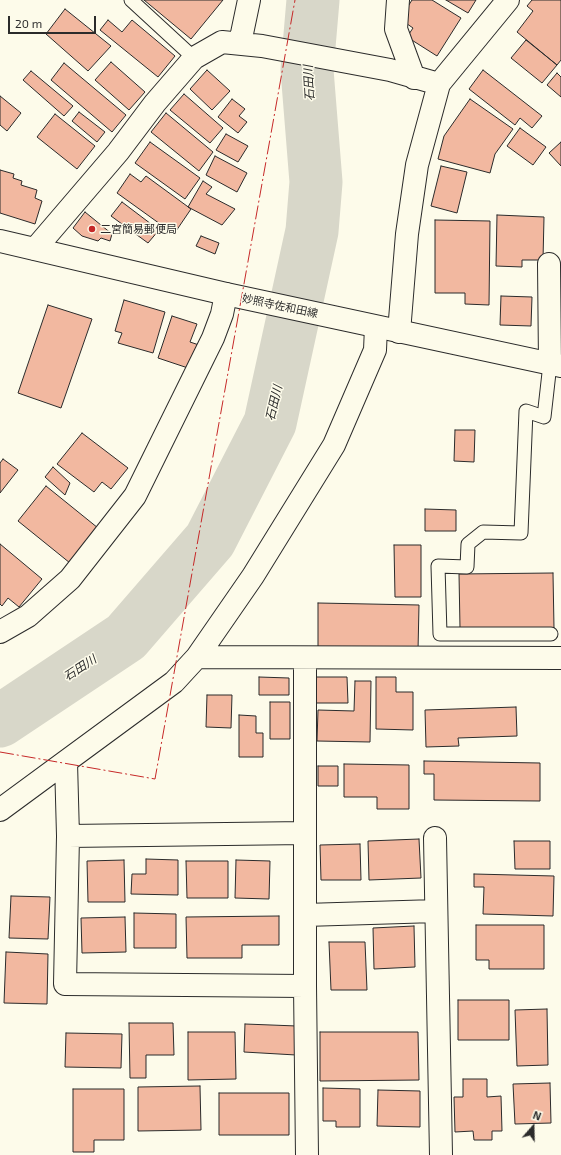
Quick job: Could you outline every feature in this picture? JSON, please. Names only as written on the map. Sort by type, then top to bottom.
[{"type":"street","points":[[240,43],[248,0]]},
{"type":"street","points":[[398,0],[396,29],[414,78]]},
{"type":"street","points":[[399,332],[406,241],[417,165],[439,84],[508,0]]},
{"type":"street","points":[[35,249],[118,152],[154,103],[194,58],[222,42],[262,46],[390,70],[439,84]]},
{"type":"street","name":"妙照寺佐和田線","points":[[0,241],[232,296],[556,365]]},
{"type":"street","points":[[549,264],[556,365]]},
{"type":"street","points":[[0,632],[28,616],[70,579],[135,496],[213,338],[222,314],[232,296]]},
{"type":"street","points":[[0,810],[174,682],[197,657],[253,576],[334,445],[375,350],[370,326]]},
{"type":"street","points":[[197,657],[561,658]]},
{"type":"street","points":[[305,658],[305,986],[307,1155]]},
{"type":"street","points":[[66,762],[68,836],[65,984],[305,986]]},
{"type":"street","points":[[68,836],[305,833]]},
{"type":"street","points":[[435,838],[441,1155]]},
{"type":"street","points":[[305,915],[436,911]]},
{"type":"lane","points":[[131,0],[194,58]]},
{"type":"lane","points":[[551,634],[440,634],[438,566],[467,567],[468,544],[483,532],[521,533],[526,411],[544,417],[556,365]]},
{"type":"building","points":[[144,0],[223,0],[191,39]]},
{"type":"building","points":[[412,0],[432,0],[461,18],[437,56],[407,37],[413,28],[400,19]]},
{"type":"building","points":[[446,0],[476,0],[468,13]]},
{"type":"building","points":[[532,0],[561,0],[561,60],[557,65],[517,32],[533,11],[527,6]]},
{"type":"building","points":[[65,9],[111,46],[88,71],[46,34]]},
{"type":"building","points":[[108,20],[122,32],[132,20],[175,56],[158,77],[100,30]]},
{"type":"building","points":[[526,40],[557,65],[542,83],[511,58]]},
{"type":"building","points":[[111,62],[145,92],[129,110],[95,80]]},
{"type":"building","points":[[64,63],[126,115],[112,132],[51,80]]},
{"type":"building","points":[[207,70],[230,91],[212,110],[190,89]]},
{"type":"building","points":[[483,70],[542,116],[532,128],[520,118],[515,125],[469,89]]},
{"type":"building","points":[[31,71],[73,106],[64,116],[23,80]]},
{"type":"building","points":[[557,73],[561,77],[561,97],[547,85]]},
{"type":"building","points":[[184,94],[223,128],[210,143],[170,110]]},
{"type":"building","points":[[0,96],[21,113],[7,131],[0,125]]},
{"type":"building","points":[[232,99],[245,109],[239,116],[247,122],[238,133],[218,117]]},
{"type":"building","points":[[470,99],[513,129],[495,154],[490,173],[438,159],[444,136]]},
{"type":"building","points":[[79,112],[105,132],[97,142],[72,121]]},
{"type":"building","points":[[166,113],[213,152],[199,171],[151,132]]},
{"type":"building","points":[[55,114],[95,146],[77,169],[37,137]]},
{"type":"building","points":[[520,128],[546,147],[533,165],[507,146]]},
{"type":"building","points":[[226,134],[248,146],[238,162],[216,150]]},
{"type":"building","points":[[150,142],[200,178],[185,199],[135,163]]},
{"type":"building","points":[[561,142],[561,166],[549,153]]},
{"type":"building","points":[[215,156],[247,173],[237,192],[206,175]]},
{"type":"building","points":[[441,166],[467,172],[457,213],[431,206]]},
{"type":"building","points":[[0,170],[14,174],[13,178],[22,181],[21,185],[37,190],[35,198],[42,201],[35,224],[0,213]]},
{"type":"building","points":[[130,174],[141,182],[146,176],[191,209],[174,234],[117,193]]},
{"type":"building","points":[[203,181],[212,187],[206,194],[235,209],[222,225],[188,207]]},
{"type":"building","points":[[122,202],[159,230],[148,243],[111,216]]},
{"type":"building","points":[[85,212],[112,234],[110,241],[101,238],[98,241],[82,236],[73,228]]},
{"type":"building","points":[[497,215],[544,217],[543,260],[522,260],[522,267],[496,266]]},
{"type":"building","points":[[435,220],[490,221],[489,305],[465,304],[465,293],[435,293]]},
{"type":"building","points":[[201,236],[219,243],[215,254],[196,246]]},
{"type":"building","points":[[501,296],[532,297],[531,326],[500,325]]},
{"type":"building","points":[[124,300],[165,312],[153,353],[118,343],[122,333],[115,331]]},
{"type":"building","points":[[48,305],[92,319],[61,408],[18,393]]},
{"type":"building","points":[[172,316],[197,324],[190,342],[199,345],[191,369],[158,358]]},
{"type":"building","points":[[455,430],[475,430],[474,462],[454,461]]},
{"type":"building","points":[[82,433],[128,468],[111,489],[102,482],[94,492],[57,464]]},
{"type":"building","points":[[3,459],[18,470],[0,493],[0,463]]},
{"type":"building","points":[[53,467],[70,483],[65,495],[45,477]]},
{"type":"building","points":[[46,486],[98,528],[70,563],[18,521]]},
{"type":"building","points":[[425,509],[456,510],[456,531],[425,531]]},
{"type":"building","points":[[0,544],[42,579],[19,607],[8,598],[2,606],[0,604]]},
{"type":"building","points":[[394,545],[421,545],[421,597],[395,597]]},
{"type":"building","points":[[553,573],[554,628],[460,628],[459,574]]},
{"type":"building","points":[[318,603],[419,605],[418,651],[318,649]]},
{"type":"building","points":[[259,677],[289,678],[289,695],[259,695]]},
{"type":"building","points":[[315,677],[347,677],[348,703],[315,703]]},
{"type":"building","points":[[376,677],[396,677],[396,692],[413,692],[413,730],[376,729]]},
{"type":"building","points":[[355,681],[371,681],[370,742],[317,741],[318,710],[354,711]]},
{"type":"building","points":[[207,695],[232,695],[231,728],[206,727]]},
{"type":"building","points":[[270,702],[290,702],[290,739],[270,739]]},
{"type":"building","points":[[516,707],[517,736],[458,738],[459,746],[426,747],[425,710]]},
{"type":"building","points":[[239,715],[256,716],[256,733],[263,733],[263,757],[239,757]]},
{"type":"building","points":[[424,761],[540,763],[540,801],[434,800],[434,774],[424,774]]},
{"type":"building","points":[[344,764],[409,765],[409,809],[377,809],[377,797],[344,797]]},
{"type":"building","points":[[318,766],[338,766],[338,786],[318,786]]},
{"type":"building","points":[[419,839],[421,878],[369,880],[368,841]]},
{"type":"building","points":[[514,841],[550,841],[550,869],[515,869]]},
{"type":"building","points":[[360,844],[361,880],[321,880],[320,845]]},
{"type":"building","points":[[146,859],[178,860],[178,895],[131,894],[132,874],[146,874]]},
{"type":"building","points":[[124,860],[125,902],[88,902],[87,861]]},
{"type":"building","points":[[236,860],[270,861],[269,899],[235,898]]},
{"type":"building","points":[[186,861],[228,861],[228,898],[187,898]]},
{"type":"building","points":[[474,874],[554,876],[553,916],[483,914],[484,887],[474,887]]},
{"type":"building","points":[[11,896],[50,897],[48,939],[9,938]]},
{"type":"building","points":[[134,913],[176,914],[176,948],[134,948]]},
{"type":"building","points":[[279,916],[279,945],[242,945],[242,958],[187,958],[186,917]]},
{"type":"building","points":[[125,917],[126,952],[82,953],[81,918]]},
{"type":"building","points":[[476,925],[544,925],[544,969],[489,969],[489,960],[476,960]]},
{"type":"building","points":[[414,926],[415,967],[374,969],[373,928]]},
{"type":"building","points":[[329,942],[365,942],[367,990],[331,990]]},
{"type":"building","points":[[6,952],[48,954],[47,1004],[4,1003]]},
{"type":"building","points":[[458,1000],[509,1000],[509,1040],[458,1040]]},
{"type":"building","points":[[547,1009],[548,1065],[517,1066],[515,1010]]},
{"type":"building","points":[[129,1023],[173,1023],[174,1055],[146,1055],[146,1078],[130,1078]]},
{"type":"building","points":[[245,1024],[297,1026],[296,1055],[244,1052]]},
{"type":"building","points":[[188,1032],[235,1032],[236,1079],[188,1080]]},
{"type":"building","points":[[320,1032],[418,1032],[419,1080],[320,1081]]},
{"type":"building","points":[[66,1033],[122,1034],[121,1068],[65,1067]]},
{"type":"building","points":[[463,1079],[487,1079],[487,1097],[501,1096],[502,1131],[492,1131],[492,1140],[474,1140],[473,1131],[455,1132],[454,1097],[463,1097]]},
{"type":"building","points":[[550,1083],[551,1123],[515,1124],[513,1084]]},
{"type":"building","points":[[200,1086],[201,1130],[138,1131],[138,1087]]},
{"type":"building","points":[[323,1088],[360,1089],[360,1127],[336,1127],[336,1121],[323,1121]]},
{"type":"building","points":[[73,1089],[124,1089],[124,1140],[94,1140],[94,1152],[73,1152]]},
{"type":"building","points":[[378,1090],[420,1091],[420,1127],[377,1126]]},
{"type":"building","points":[[219,1093],[289,1093],[289,1135],[219,1135]]},
{"type":"waterway","name":"石田川","points":[[0,721],[126,637],[210,540],[270,423],[312,231],[316,182],[307,70],[313,0]]},
{"type":"power","points":[[0,752],[155,779],[295,0]]},
{"type":"place","name":"二宮簡易郵便局","points":[[92,229]]}]
